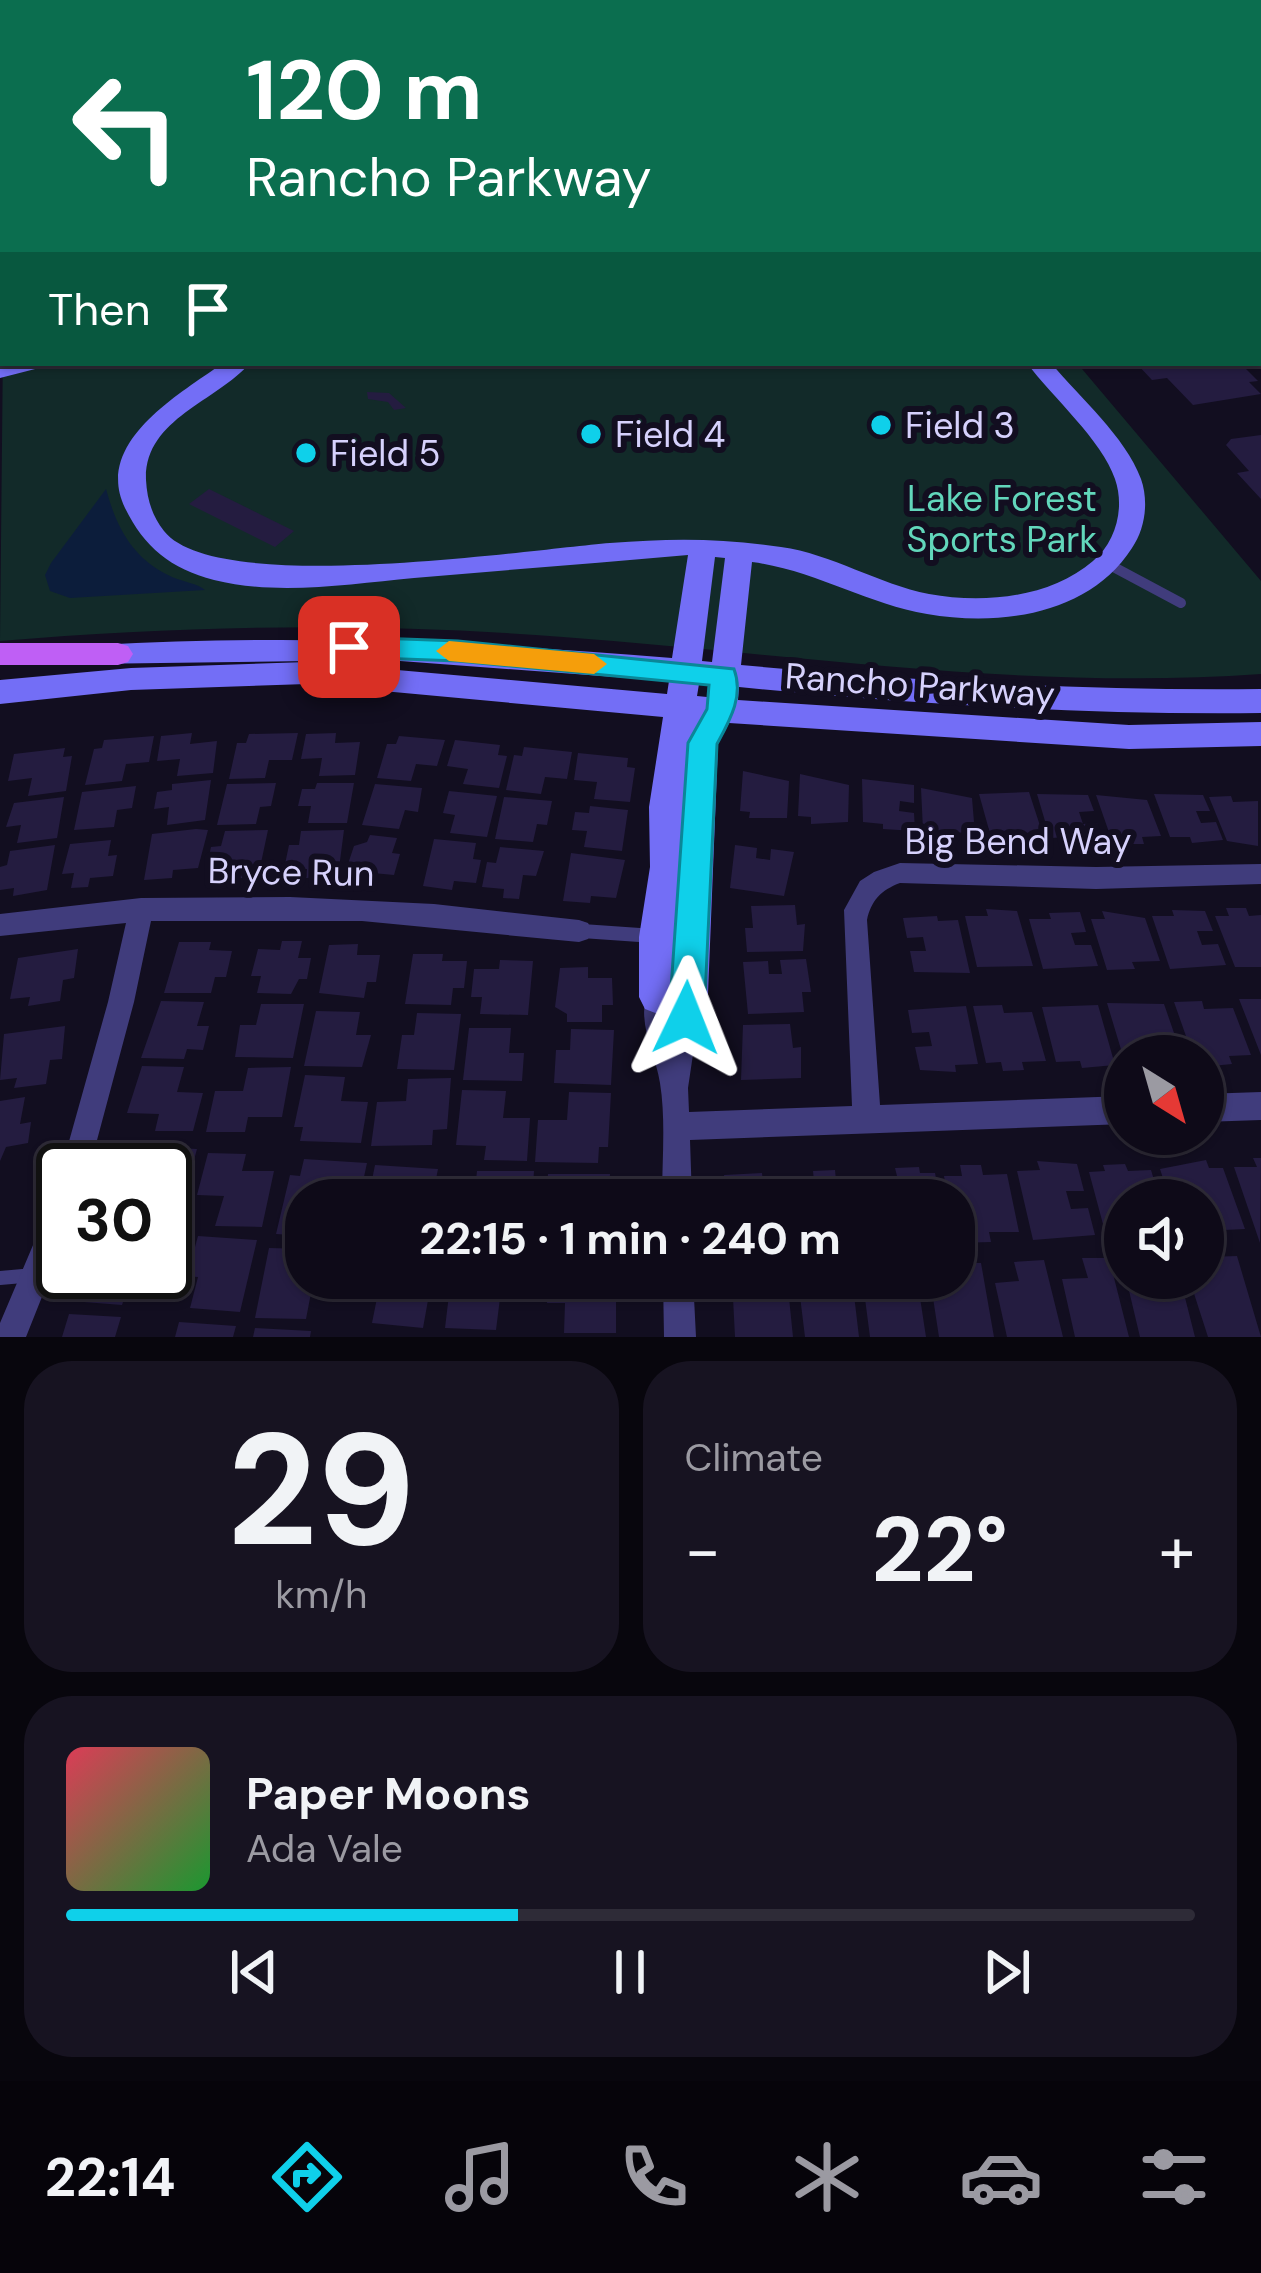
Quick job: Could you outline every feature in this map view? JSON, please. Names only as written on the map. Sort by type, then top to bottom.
[{"type":"main road","points":[[0,654],[118,654]]},
{"type":"street","points":[[234,366],[159,421],[141,446],[134,468],[134,499],[143,523],[164,546],[196,563],[238,576],[301,578],[703,546],[788,556],[894,596],[970,608],[1025,605],[1081,586],[1108,564],[1131,529],[1129,481],[1113,453],[1042,366]]},
{"type":"street","points":[[676,1179],[674,1088],[658,1030],[673,996],[666,807],[703,546]]},
{"type":"street","points":[[673,937],[702,743],[721,710],[740,549]]},
{"type":"street","name":"Rancho Parkway","points":[[0,666],[118,654],[312,645],[458,651],[684,689],[721,710],[858,723],[1129,737],[1261,734]]},
{"type":"street","name":"Rancho Parkway","points":[[0,692],[131,679],[307,673],[684,689],[724,676],[990,701],[1153,706],[1261,701]]},
{"type":"street","name":"Big Bend Way","points":[[867,1118],[855,920],[862,896],[874,884],[900,873],[1096,878],[1261,874]]},
{"type":"street","name":"Bryce Run","points":[[0,925],[140,909],[312,905],[580,931]]},
{"type":"street","points":[[82,1143],[121,1002],[140,909]]},
{"type":"street","points":[[1224,1107],[1261,1106]]},
{"type":"street","points":[[676,1126],[1104,1111]]},
{"type":"street","points":[[10,1337],[36,1279]]},
{"type":"street","points":[[679,1299],[680,1337]]},
{"type":"lane","points":[[1108,564],[1181,603]]},
{"type":"lane","points":[[580,931],[673,937]]},
{"type":"lane","points":[[0,1278],[36,1275]]},
{"type":"green space","name":"Lake Forest Sports Park","points":[[3,366],[1080,366],[1261,581],[1261,674],[1086,678],[998,674],[563,637],[351,627],[0,641]]},
{"type":"water","points":[[106,489],[121,530],[137,552],[158,570],[205,590],[70,598],[50,591],[45,575],[51,563]]},
{"type":"building","points":[[1139,366],[1243,366],[1258,381],[1249,382],[1261,394],[1193,405],[1167,378],[1152,380]]},
{"type":"building","points":[[367,392],[389,393],[406,408],[394,410],[388,402],[368,399]]},
{"type":"building","points":[[1261,435],[1261,499],[1237,473],[1249,471],[1226,445],[1231,439]]},
{"type":"building","points":[[209,489],[294,531],[275,547],[189,504]]},
{"type":"building","points":[[192,733],[190,744],[217,741],[213,773],[177,776],[180,759],[157,761],[161,736]]},
{"type":"building","points":[[298,733],[292,760],[269,760],[265,778],[229,779],[237,743],[246,743],[249,734]]},
{"type":"building","points":[[336,733],[335,743],[360,742],[355,775],[319,776],[322,758],[301,759],[306,734]]},
{"type":"building","points":[[154,736],[149,762],[126,764],[122,781],[85,785],[94,749],[102,748],[104,740]]},
{"type":"building","points":[[399,736],[445,740],[437,766],[416,764],[411,781],[377,778],[387,744],[396,744]]},
{"type":"building","points":[[455,740],[500,745],[498,755],[507,756],[499,788],[463,784],[468,769],[447,766]]},
{"type":"building","points":[[524,747],[572,752],[567,779],[545,777],[541,794],[506,790],[514,755],[522,756]]},
{"type":"building","points":[[65,748],[63,757],[72,756],[66,791],[28,796],[32,778],[8,781],[14,754]]},
{"type":"building","points":[[578,753],[628,758],[627,767],[635,768],[630,802],[594,799],[597,782],[574,780]]},
{"type":"building","points":[[743,771],[789,781],[787,818],[749,818],[750,812],[740,811]]},
{"type":"building","points":[[800,774],[849,785],[848,822],[811,824],[811,817],[798,816]]},
{"type":"building","points":[[862,779],[914,785],[914,803],[900,801],[899,811],[914,813],[915,831],[863,822]]},
{"type":"building","points":[[211,780],[205,820],[167,825],[169,807],[154,809],[157,792],[172,790],[172,784]]},
{"type":"building","points":[[276,783],[271,806],[260,807],[256,824],[217,825],[227,784]]},
{"type":"building","points":[[317,783],[354,783],[347,823],[308,823],[311,806],[298,806],[302,789],[315,789]]},
{"type":"building","points":[[375,784],[422,788],[418,812],[405,810],[399,829],[362,825]]},
{"type":"building","points":[[136,786],[132,808],[117,810],[114,827],[74,830],[82,792]]},
{"type":"building","points":[[921,788],[972,798],[975,834],[955,832],[955,839],[923,830]]},
{"type":"building","points":[[449,791],[497,796],[487,837],[450,833],[455,815],[443,813]]},
{"type":"building","points":[[1029,792],[1044,838],[1013,842],[1011,837],[991,837],[979,794]]},
{"type":"building","points":[[1037,794],[1088,795],[1094,811],[1079,812],[1083,824],[1097,823],[1102,839],[1073,843],[1071,837],[1050,838]]},
{"type":"building","points":[[1154,794],[1203,795],[1210,811],[1196,811],[1201,823],[1216,822],[1223,840],[1192,843],[1190,837],[1170,837]]},
{"type":"building","points":[[1096,795],[1147,800],[1161,836],[1142,837],[1144,844],[1111,838]]},
{"type":"building","points":[[1231,796],[1233,802],[1258,801],[1258,846],[1227,841],[1209,797]]},
{"type":"building","points":[[64,797],[57,838],[17,843],[21,825],[6,827],[14,803]]},
{"type":"building","points":[[504,797],[552,801],[547,825],[537,824],[533,842],[495,839]]},
{"type":"building","points":[[590,806],[628,810],[622,851],[584,847],[587,831],[572,830],[575,812],[589,813]]},
{"type":"building","points":[[208,830],[198,868],[173,870],[172,878],[144,880],[152,834]]},
{"type":"building","points":[[268,830],[258,877],[226,879],[228,870],[206,870],[211,847],[221,846],[225,831]]},
{"type":"building","points":[[344,830],[338,876],[306,878],[307,869],[284,869],[289,845],[299,845],[301,831]]},
{"type":"building","points":[[370,835],[397,838],[392,853],[400,854],[394,875],[373,873],[370,882],[353,880],[359,865],[348,864],[354,846],[367,842]]},
{"type":"building","points":[[434,839],[476,843],[473,859],[481,860],[476,883],[454,881],[452,890],[423,886]]},
{"type":"building","points":[[111,840],[108,856],[117,855],[113,876],[90,878],[88,887],[71,888],[74,873],[62,874],[70,844]]},
{"type":"building","points":[[55,845],[47,890],[13,896],[14,888],[0,890],[0,867],[7,865],[10,851]]},
{"type":"building","points":[[735,845],[757,848],[756,858],[770,860],[771,849],[794,852],[784,896],[730,888]]},
{"type":"building","points":[[500,847],[544,851],[536,876],[523,875],[519,899],[503,898],[504,889],[482,887],[487,862],[496,863]]},
{"type":"building","points":[[571,853],[625,860],[616,898],[563,901]]},
{"type":"building","points":[[795,905],[797,925],[805,924],[803,951],[747,952],[745,928],[753,928],[751,906]]},
{"type":"building","points":[[1226,908],[1246,908],[1249,916],[1261,915],[1261,967],[1235,967],[1215,916],[1229,916]]},
{"type":"building","points":[[986,909],[1017,911],[1033,966],[977,967],[965,916],[988,916]]},
{"type":"building","points":[[1172,910],[1205,911],[1213,931],[1197,931],[1202,945],[1218,944],[1226,965],[1170,969],[1152,916],[1174,916]]},
{"type":"building","points":[[1102,911],[1145,918],[1160,961],[1132,962],[1135,969],[1107,970],[1091,919],[1105,919]]},
{"type":"building","points":[[1080,912],[1086,932],[1071,933],[1075,945],[1091,945],[1098,966],[1043,969],[1029,919]]},
{"type":"building","points":[[937,916],[938,921],[958,920],[970,973],[914,972],[910,951],[926,951],[923,937],[907,938],[903,918]]},
{"type":"building","points":[[282,941],[302,941],[298,958],[311,958],[307,979],[299,979],[291,994],[257,993],[261,976],[251,976],[258,949],[280,950]]},
{"type":"building","points":[[179,942],[211,942],[209,950],[232,951],[226,977],[215,977],[211,993],[164,993]]},
{"type":"building","points":[[358,944],[357,955],[380,955],[376,982],[367,982],[364,998],[319,993],[329,945]]},
{"type":"building","points":[[78,949],[74,978],[63,980],[60,1001],[28,1006],[30,997],[10,999],[18,958]]},
{"type":"building","points":[[413,954],[443,954],[442,961],[467,961],[464,988],[453,988],[451,1005],[405,1004]]},
{"type":"building","points":[[806,959],[811,992],[802,992],[804,1012],[748,1014],[743,962],[768,961],[769,974],[782,974],[780,960]]},
{"type":"building","points":[[500,960],[533,961],[528,1015],[480,1014],[482,997],[471,997],[474,969],[499,969]]},
{"type":"building","points":[[588,967],[588,978],[612,978],[613,1005],[602,1005],[602,1022],[567,1022],[567,1014],[555,1007],[560,968]]},
{"type":"building","points":[[1239,999],[1261,999],[1261,1055]]},
{"type":"building","points":[[161,1001],[204,1002],[197,1026],[209,1026],[203,1050],[187,1049],[184,1059],[141,1058]]},
{"type":"building","points":[[1202,1001],[1204,1009],[1233,1008],[1251,1055],[1229,1056],[1232,1064],[1224,1065],[1224,1035],[1186,1035],[1174,1002]]},
{"type":"building","points":[[1107,1003],[1164,1004],[1175,1035],[1117,1035]]},
{"type":"building","points":[[261,1004],[304,1004],[293,1058],[235,1057],[240,1025],[256,1025]]},
{"type":"building","points":[[1002,1005],[1004,1013],[1032,1012],[1046,1061],[1022,1062],[1024,1070],[1003,1071],[1001,1062],[986,1063],[973,1006]]},
{"type":"building","points":[[1098,1005],[1106,1035],[1104,1066],[1082,1068],[1080,1061],[1056,1062],[1042,1007]]},
{"type":"building","points":[[966,1006],[978,1064],[955,1065],[956,1072],[920,1070],[915,1047],[932,1046],[929,1032],[912,1033],[908,1010]]},
{"type":"building","points":[[316,1011],[360,1012],[356,1035],[371,1035],[362,1067],[304,1066]]},
{"type":"building","points":[[417,1013],[461,1014],[454,1070],[397,1069],[402,1035],[414,1035]]},
{"type":"building","points":[[790,1024],[793,1048],[801,1047],[801,1078],[741,1080],[743,1025]]},
{"type":"building","points":[[65,1026],[62,1059],[50,1060],[46,1084],[14,1088],[17,1078],[0,1080],[4,1034]]},
{"type":"building","points":[[469,1028],[511,1028],[509,1053],[524,1053],[522,1081],[463,1080]]},
{"type":"building","points":[[571,1029],[614,1030],[611,1085],[554,1083],[556,1050],[570,1050]]},
{"type":"building","points":[[142,1066],[184,1067],[177,1092],[203,1093],[193,1131],[155,1131],[159,1114],[127,1113]]},
{"type":"building","points":[[291,1067],[282,1117],[248,1117],[245,1132],[206,1132],[215,1091],[243,1091],[248,1068]]},
{"type":"building","points":[[305,1075],[345,1077],[341,1101],[368,1102],[361,1143],[300,1141],[303,1127],[294,1127]]},
{"type":"building","points":[[451,1078],[447,1129],[433,1130],[432,1145],[371,1146],[377,1102],[406,1101],[408,1079]]},
{"type":"building","points":[[462,1090],[506,1091],[503,1118],[530,1118],[527,1161],[484,1160],[486,1146],[456,1145]]},
{"type":"building","points":[[569,1092],[611,1093],[608,1147],[599,1147],[598,1163],[535,1162],[538,1120],[567,1120]]},
{"type":"building","points":[[25,1097],[20,1124],[31,1122],[28,1143],[6,1147],[0,1161],[0,1101]]},
{"type":"building","points":[[208,1153],[246,1154],[242,1171],[274,1171],[262,1227],[215,1226],[224,1196],[197,1195]]},
{"type":"building","points":[[1253,1158],[1261,1158],[1260,1243],[1234,1167],[1257,1167]]},
{"type":"building","points":[[304,1159],[367,1163],[364,1179],[289,1179],[290,1175],[300,1176]]},
{"type":"building","points":[[1206,1160],[1209,1168],[1223,1168],[1245,1229],[1224,1230],[1224,1179],[1163,1179],[1160,1169]]},
{"type":"building","points":[[1037,1161],[1077,1164],[1084,1191],[1066,1191],[1071,1209],[1088,1208],[1095,1235],[1033,1240],[1017,1171],[1040,1170]]},
{"type":"building","points":[[375,1165],[438,1169],[436,1179],[372,1179]]},
{"type":"building","points":[[960,1165],[981,1165],[983,1175],[1007,1174],[1019,1232],[989,1232],[991,1242],[975,1242],[975,1179],[944,1176],[962,1176]]},
{"type":"building","points":[[1103,1165],[1151,1170],[1154,1179],[1104,1179],[1104,1228],[1089,1172],[1105,1171]]},
{"type":"building","points":[[919,1167],[920,1173],[935,1173],[936,1179],[870,1179],[897,1176],[895,1168]]},
{"type":"building","points":[[835,1170],[836,1179],[814,1179],[813,1171]]},
{"type":"building","points":[[477,1171],[534,1171],[533,1179],[476,1179]]},
{"type":"building","points":[[762,1173],[763,1179],[724,1179],[724,1175]]},
{"type":"building","points":[[548,1174],[610,1174],[610,1179],[548,1179]]},
{"type":"building","points":[[285,1196],[285,1235],[276,1234]]},
{"type":"building","points":[[198,1236],[257,1240],[240,1312],[190,1308],[198,1277],[192,1277]]},
{"type":"building","points":[[269,1248],[285,1248],[285,1299],[310,1299],[306,1319],[255,1318]]},
{"type":"building","points":[[1224,1256],[1237,1256],[1261,1337],[1208,1337],[1196,1299],[1224,1299]]},
{"type":"building","points":[[1082,1258],[1104,1258],[1104,1299],[1119,1299],[1129,1337],[1075,1337],[1062,1279],[1088,1278]]},
{"type":"building","points":[[1044,1260],[1063,1337],[1007,1337],[995,1283],[1019,1281],[1014,1262]]},
{"type":"building","points":[[975,1263],[981,1263],[994,1337],[939,1337],[933,1299],[975,1299]]},
{"type":"building","points":[[72,1299],[124,1299],[122,1305]]},
{"type":"building","points":[[377,1299],[428,1299],[423,1328],[372,1323]]},
{"type":"building","points":[[448,1299],[500,1299],[496,1330],[445,1328]]},
{"type":"building","points":[[547,1299],[616,1299],[616,1333],[564,1333],[565,1303],[547,1303]]},
{"type":"building","points":[[733,1299],[789,1299],[793,1337],[735,1337]]},
{"type":"building","points":[[800,1299],[854,1299],[859,1337],[805,1337]]},
{"type":"building","points":[[865,1299],[920,1299],[926,1337],[870,1337]]},
{"type":"building","points":[[1131,1299],[1185,1299],[1195,1337],[1140,1337]]},
{"type":"building","points":[[69,1314],[121,1317],[115,1337],[62,1337]]},
{"type":"building","points":[[179,1322],[236,1326],[233,1337],[175,1337]]},
{"type":"building","points":[[255,1328],[311,1331],[310,1337],[253,1337]]},
{"type":"slow traffic","points":[[449,651],[594,664]]},
{"type":"place","name":"Field 3","points":[[881,425]]},
{"type":"place","name":"Field 4","points":[[591,434]]},
{"type":"place","name":"Field 5","points":[[306,453]]},
{"type":"route","points":[[349,647],[458,651],[724,676],[721,710],[702,743],[686,1018]]}]
